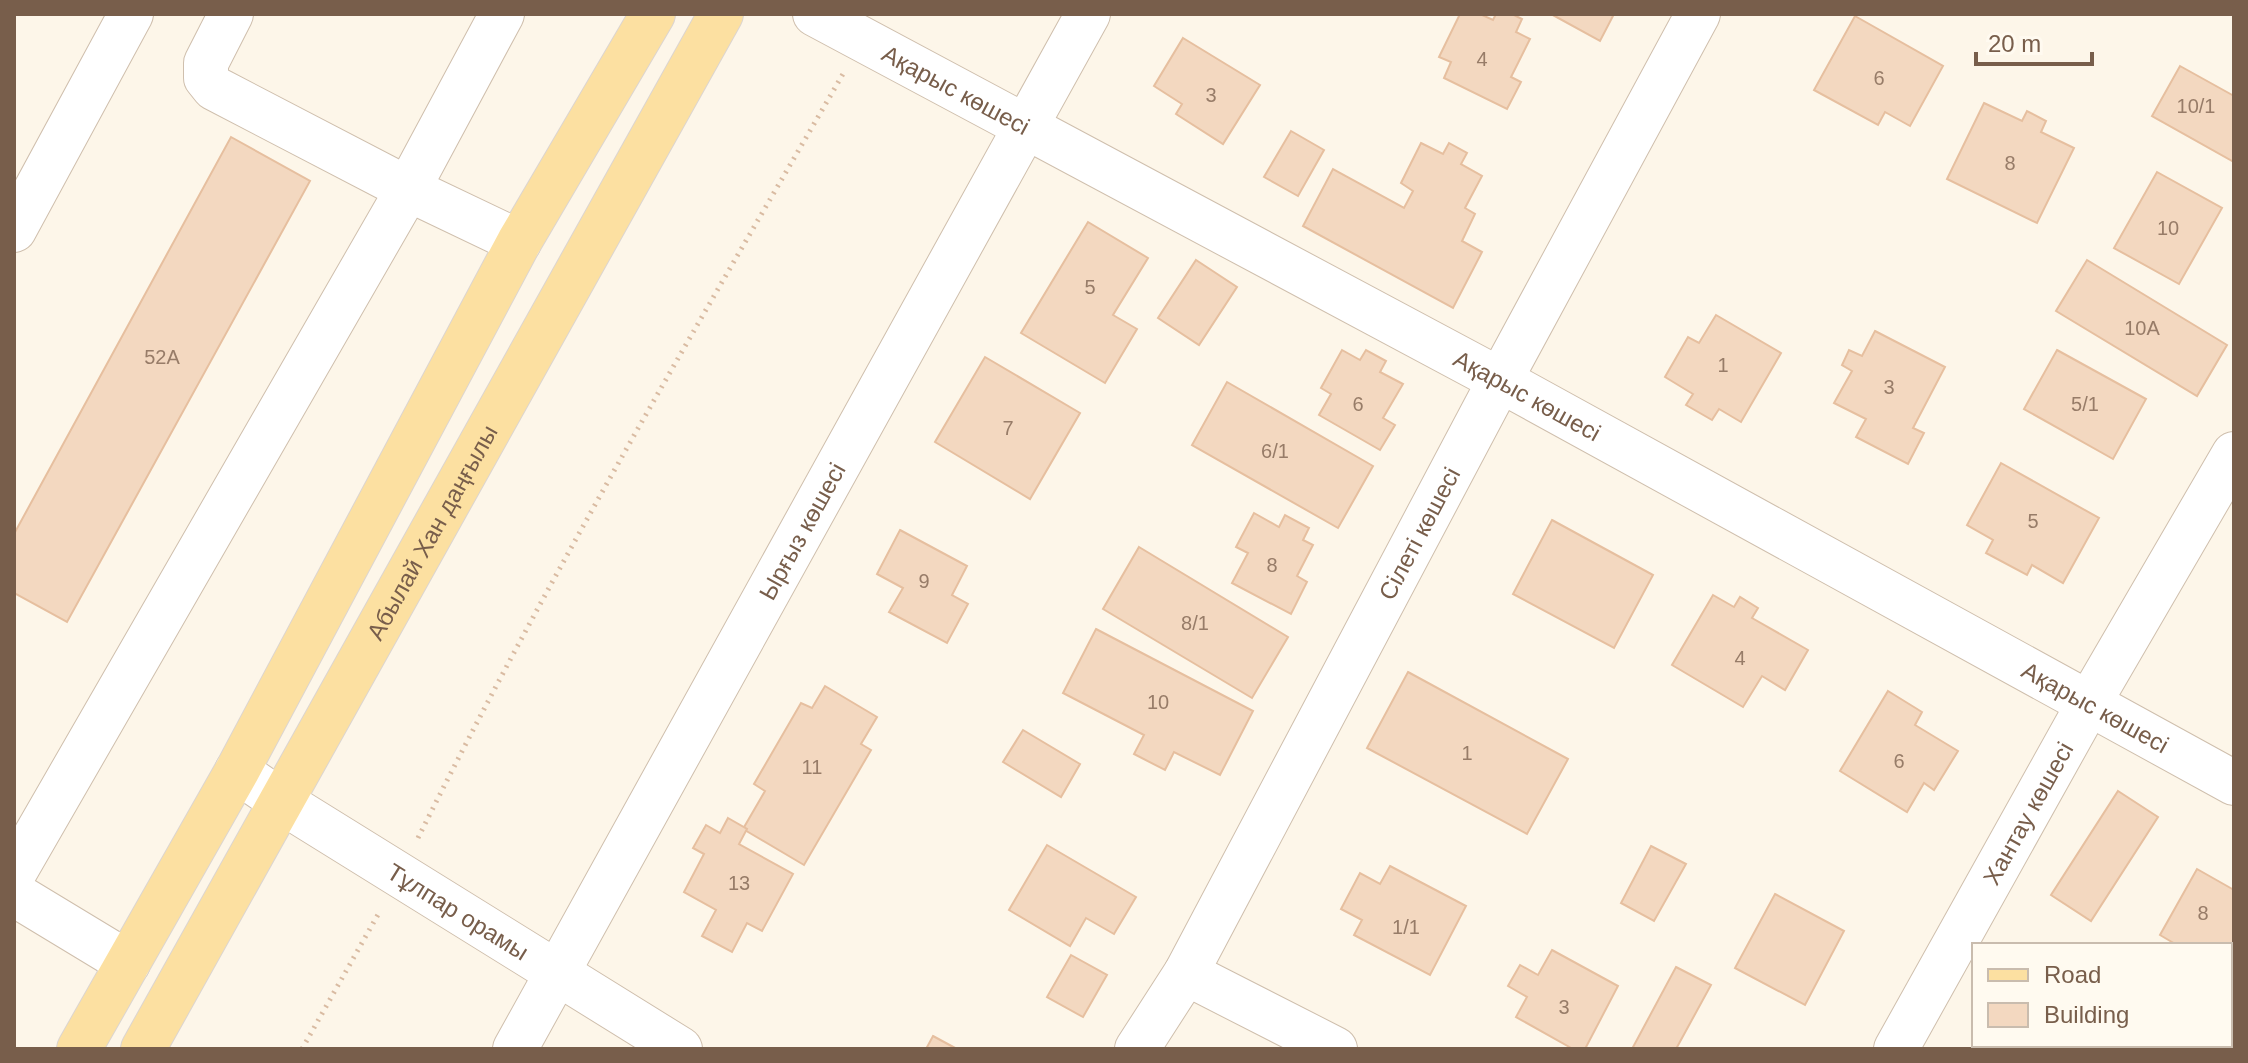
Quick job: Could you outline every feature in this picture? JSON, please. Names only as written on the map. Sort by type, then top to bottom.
[{"type":"main road","points":[[79,1049],[237,771],[519,242],[653,14]]},
{"type":"main road","name":"Абылай Хан даңғылы","points":[[143,1049],[721,14]]},
{"type":"street","points":[[14,230],[131,14]]},
{"type":"street","points":[[231,14],[206,63],[206,78],[214,88],[408,189],[519,242]]},
{"type":"street","name":"Ақарыс көшесі","points":[[815,14],[1500,380],[2234,783]]},
{"type":"street","name":"Ырғыз көшесі","points":[[515,1049],[1088,14]]},
{"type":"street","name":"Сілеті көшесі","points":[[1137,1049],[1186,973],[1698,14]]},
{"type":"street","points":[[14,873],[408,189],[495,17]]},
{"type":"street","name":"Хантау көшесі","points":[[1896,1049],[2089,703],[2234,454]]},
{"type":"street","name":"Тұлпар орамы","points":[[237,771],[680,1049]]},
{"type":"street","points":[[14,894],[128,963]]},
{"type":"street","points":[[1186,973],[1335,1049]]},
{"type":"path","points":[[302,1049],[400,875],[490,694],[612,472],[863,39]]},
{"type":"building","points":[[1460,14],[1480,14],[1493,20],[1496,14],[1512,14],[1522,19],[1516,32],[1530,39],[1511,77],[1521,82],[1507,109],[1444,78],[1451,62],[1439,57]]},
{"type":"building","points":[[1551,14],[1614,14],[1600,41]]},
{"type":"building","points":[[1855,16],[1943,66],[1910,126],[1885,112],[1878,125],[1814,90]]},
{"type":"building","points":[[1183,38],[1260,85],[1223,144],[1176,114],[1182,104],[1154,86]]},
{"type":"building","points":[[2180,66],[2234,96],[2234,162],[2152,116]]},
{"type":"building","points":[[1984,103],[2022,121],[2027,111],[2046,121],[2041,132],[2074,148],[2037,223],[1947,179]]},
{"type":"building","points":[[1291,131],[1324,150],[1298,196],[1264,177]]},
{"type":"building","points":[[231,137],[310,181],[67,622],[14,593],[14,534]]},
{"type":"building","points":[[1421,143],[1443,154],[1449,143],[1467,153],[1461,164],[1482,176],[1465,208],[1475,214],[1462,241],[1482,252],[1453,308],[1303,226],[1333,169],[1404,208],[1413,191],[1401,183]]},
{"type":"building","points":[[2157,172],[2222,208],[2179,284],[2114,248]]},
{"type":"building","points":[[1088,222],[1148,258],[1113,315],[1137,329],[1105,383],[1021,333]]},
{"type":"building","points":[[1196,260],[1237,287],[1199,345],[1158,318]]},
{"type":"building","points":[[2087,260],[2227,345],[2197,396],[2056,311]]},
{"type":"building","points":[[1716,315],[1781,353],[1741,422],[1719,409],[1712,420],[1686,405],[1693,394],[1665,377],[1688,337],[1699,343]]},
{"type":"building","points":[[1875,331],[1945,367],[1913,428],[1924,433],[1908,464],[1856,437],[1866,419],[1834,403],[1852,371],[1842,365],[1849,350],[1862,356]]},
{"type":"building","points":[[1342,350],[1360,360],[1366,350],[1386,361],[1380,372],[1403,384],[1383,418],[1395,425],[1380,450],[1319,415],[1331,394],[1321,388]]},
{"type":"building","points":[[2057,350],[2146,399],[2113,459],[2024,409]]},
{"type":"building","points":[[985,357],[1080,413],[1030,499],[935,442]]},
{"type":"building","points":[[1227,382],[1373,466],[1338,528],[1192,445]]},
{"type":"building","points":[[2001,463],[2099,518],[2063,583],[2032,565],[2027,575],[1986,553],[1993,540],[1967,525]]},
{"type":"building","points":[[1254,513],[1279,527],[1285,515],[1309,528],[1303,540],[1313,545],[1297,576],[1307,582],[1291,614],[1232,583],[1248,553],[1236,547]]},
{"type":"building","points":[[1552,520],[1653,575],[1614,648],[1513,594]]},
{"type":"building","points":[[900,530],[967,566],[952,595],[968,604],[947,643],[889,612],[903,588],[877,574]]},
{"type":"building","points":[[1139,547],[1288,637],[1252,698],[1103,609]]},
{"type":"building","points":[[1713,595],[1734,607],[1740,597],[1758,608],[1752,618],[1808,650],[1785,690],[1762,676],[1743,707],[1672,665]]},
{"type":"building","points":[[1096,629],[1253,711],[1220,775],[1174,752],[1165,770],[1134,754],[1144,735],[1063,693]]},
{"type":"building","points":[[1408,672],[1568,759],[1527,834],[1367,748]]},
{"type":"building","points":[[825,686],[877,717],[861,744],[871,750],[804,865],[743,829],[765,791],[754,784],[801,703],[812,708]]},
{"type":"building","points":[[1888,691],[1922,712],[1915,725],[1958,751],[1934,790],[1924,783],[1907,812],[1840,771]]},
{"type":"building","points":[[1023,730],[1080,764],[1061,797],[1003,762]]},
{"type":"building","points":[[2118,791],[2158,817],[2091,921],[2051,895]]},
{"type":"building","points":[[728,818],[747,829],[739,844],[793,874],[762,931],[747,923],[732,952],[702,936],[716,910],[684,892],[704,854],[693,848],[706,825],[720,833]]},
{"type":"building","points":[[1047,845],[1136,897],[1114,934],[1086,918],[1070,946],[1009,910]]},
{"type":"building","points":[[1651,846],[1686,864],[1654,921],[1621,903]]},
{"type":"building","points":[[1390,866],[1466,906],[1430,975],[1354,935],[1362,920],[1341,909],[1360,873],[1380,884]]},
{"type":"building","points":[[2197,869],[2234,890],[2232,960],[2232,943],[2174,943],[2160,935]]},
{"type":"building","points":[[1775,894],[1844,931],[1805,1005],[1735,968]]},
{"type":"building","points":[[1552,950],[1618,986],[1585,1049],[1573,1049],[1516,1017],[1527,997],[1508,986],[1520,965],[1538,975]]},
{"type":"building","points":[[1071,955],[1107,975],[1083,1017],[1047,997]]},
{"type":"building","points":[[1676,967],[1711,985],[1676,1049],[1632,1049]]},
{"type":"building","points":[[933,1036],[957,1049],[926,1049]]}]
